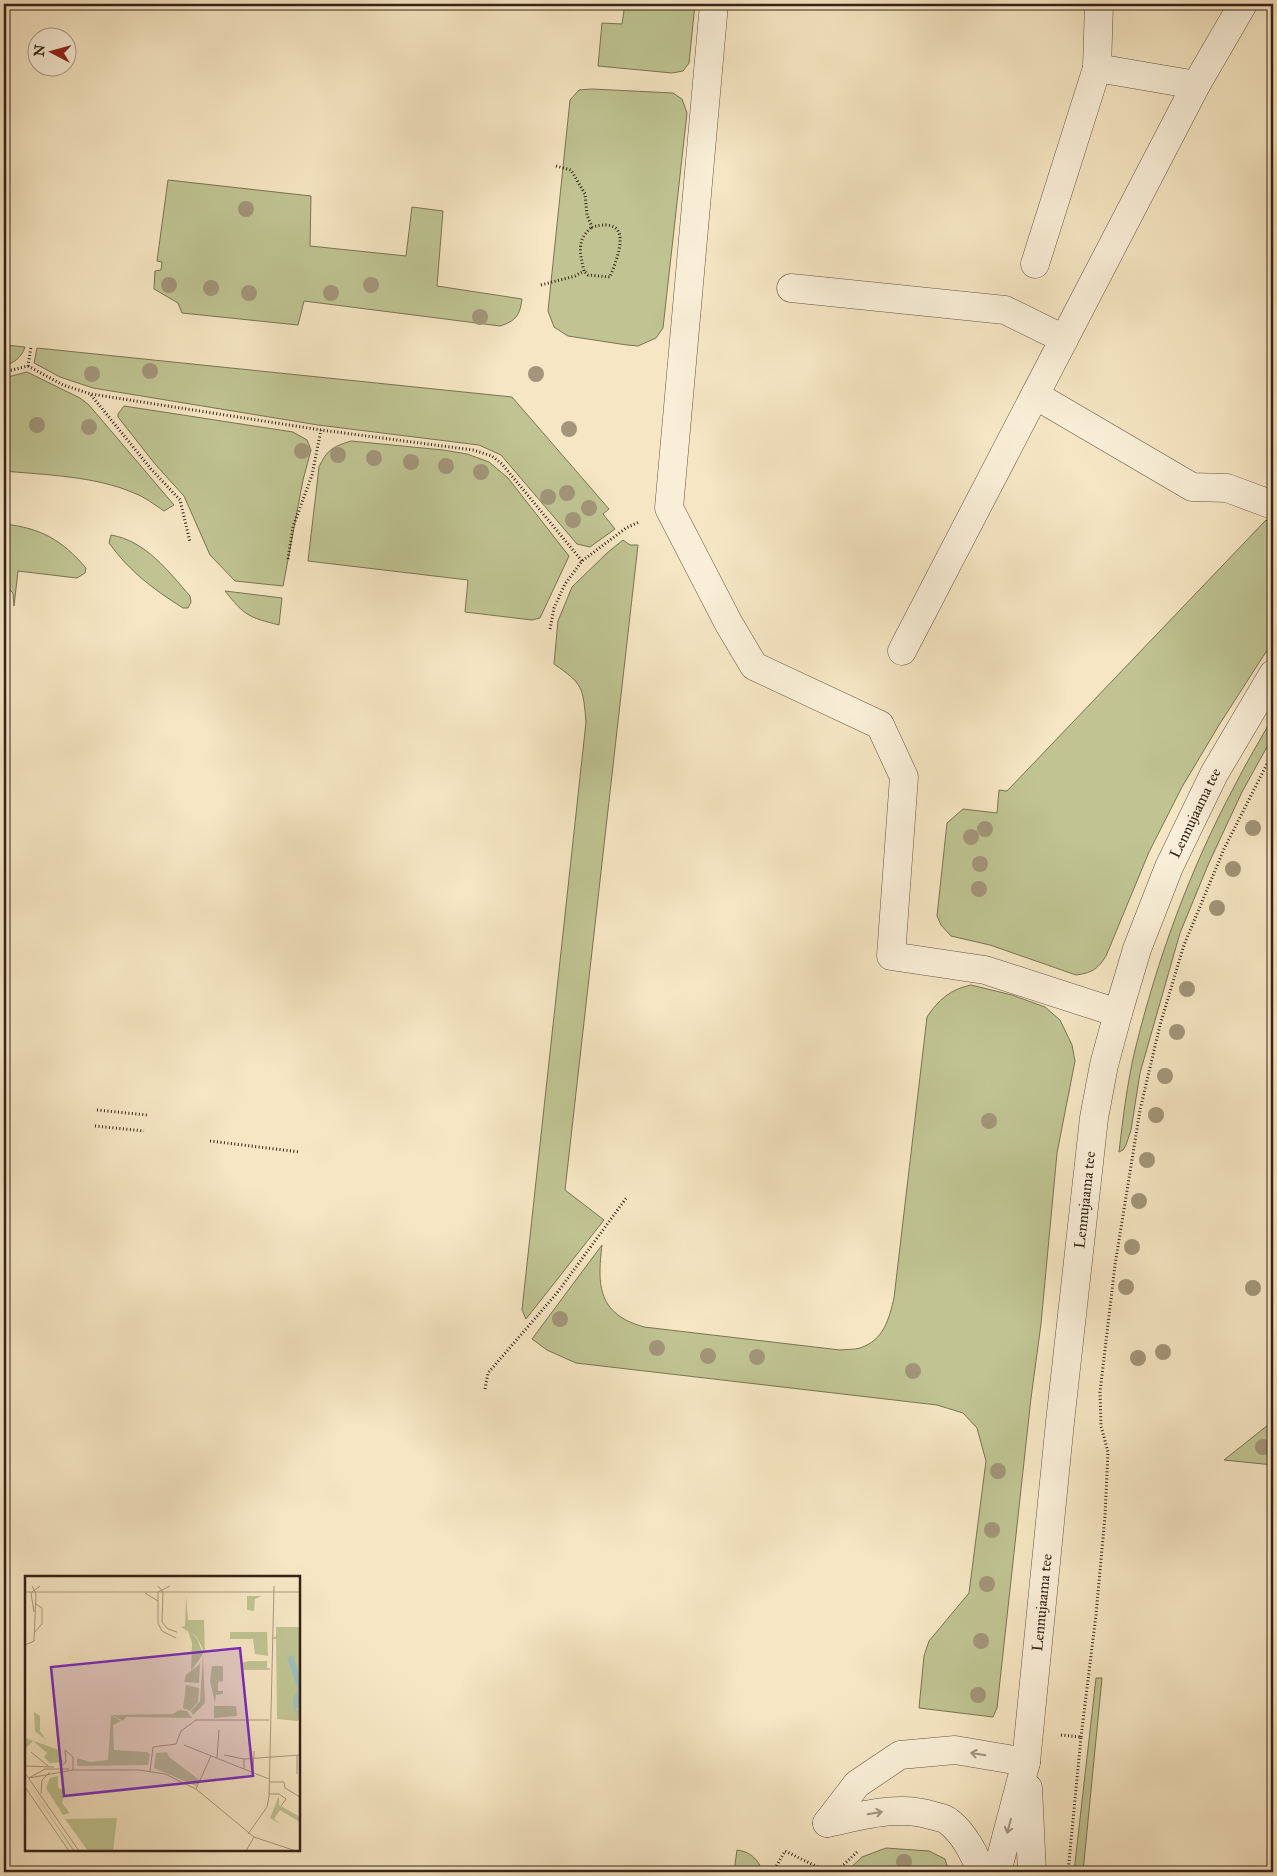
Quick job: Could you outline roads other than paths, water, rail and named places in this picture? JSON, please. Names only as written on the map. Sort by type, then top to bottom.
[{"type":"street","points":[[714,4],[669,508],[729,624],[754,666],[880,725],[904,777],[891,956],[985,970],[1118,1013]]},
{"type":"street","points":[[1035,264],[1097,68],[1099,4]]},
{"type":"street","points":[[902,650],[1196,85],[1243,4]]},
{"type":"street","points":[[1097,68],[1196,85]]},
{"type":"street","points":[[791,288],[1006,310],[1064,340]]},
{"type":"street","points":[[1036,395],[1192,487],[1227,488],[1273,505]]},
{"type":"street","name":"Lennujaama tee","points":[[1032,1872],[1026,1762],[1060,1422],[1094,1118],[1104,1065],[1137,949],[1169,867],[1214,774],[1273,674]]},
{"type":"street","points":[[982,1872],[971,1846],[948,1820],[930,1814],[901,1810],[879,1812],[827,1823],[857,1784],[900,1755],[955,1750],[1026,1762]]},
{"type":"street","name":"Lennujaama tee","points":[[997,1872],[1026,1762]]}]
